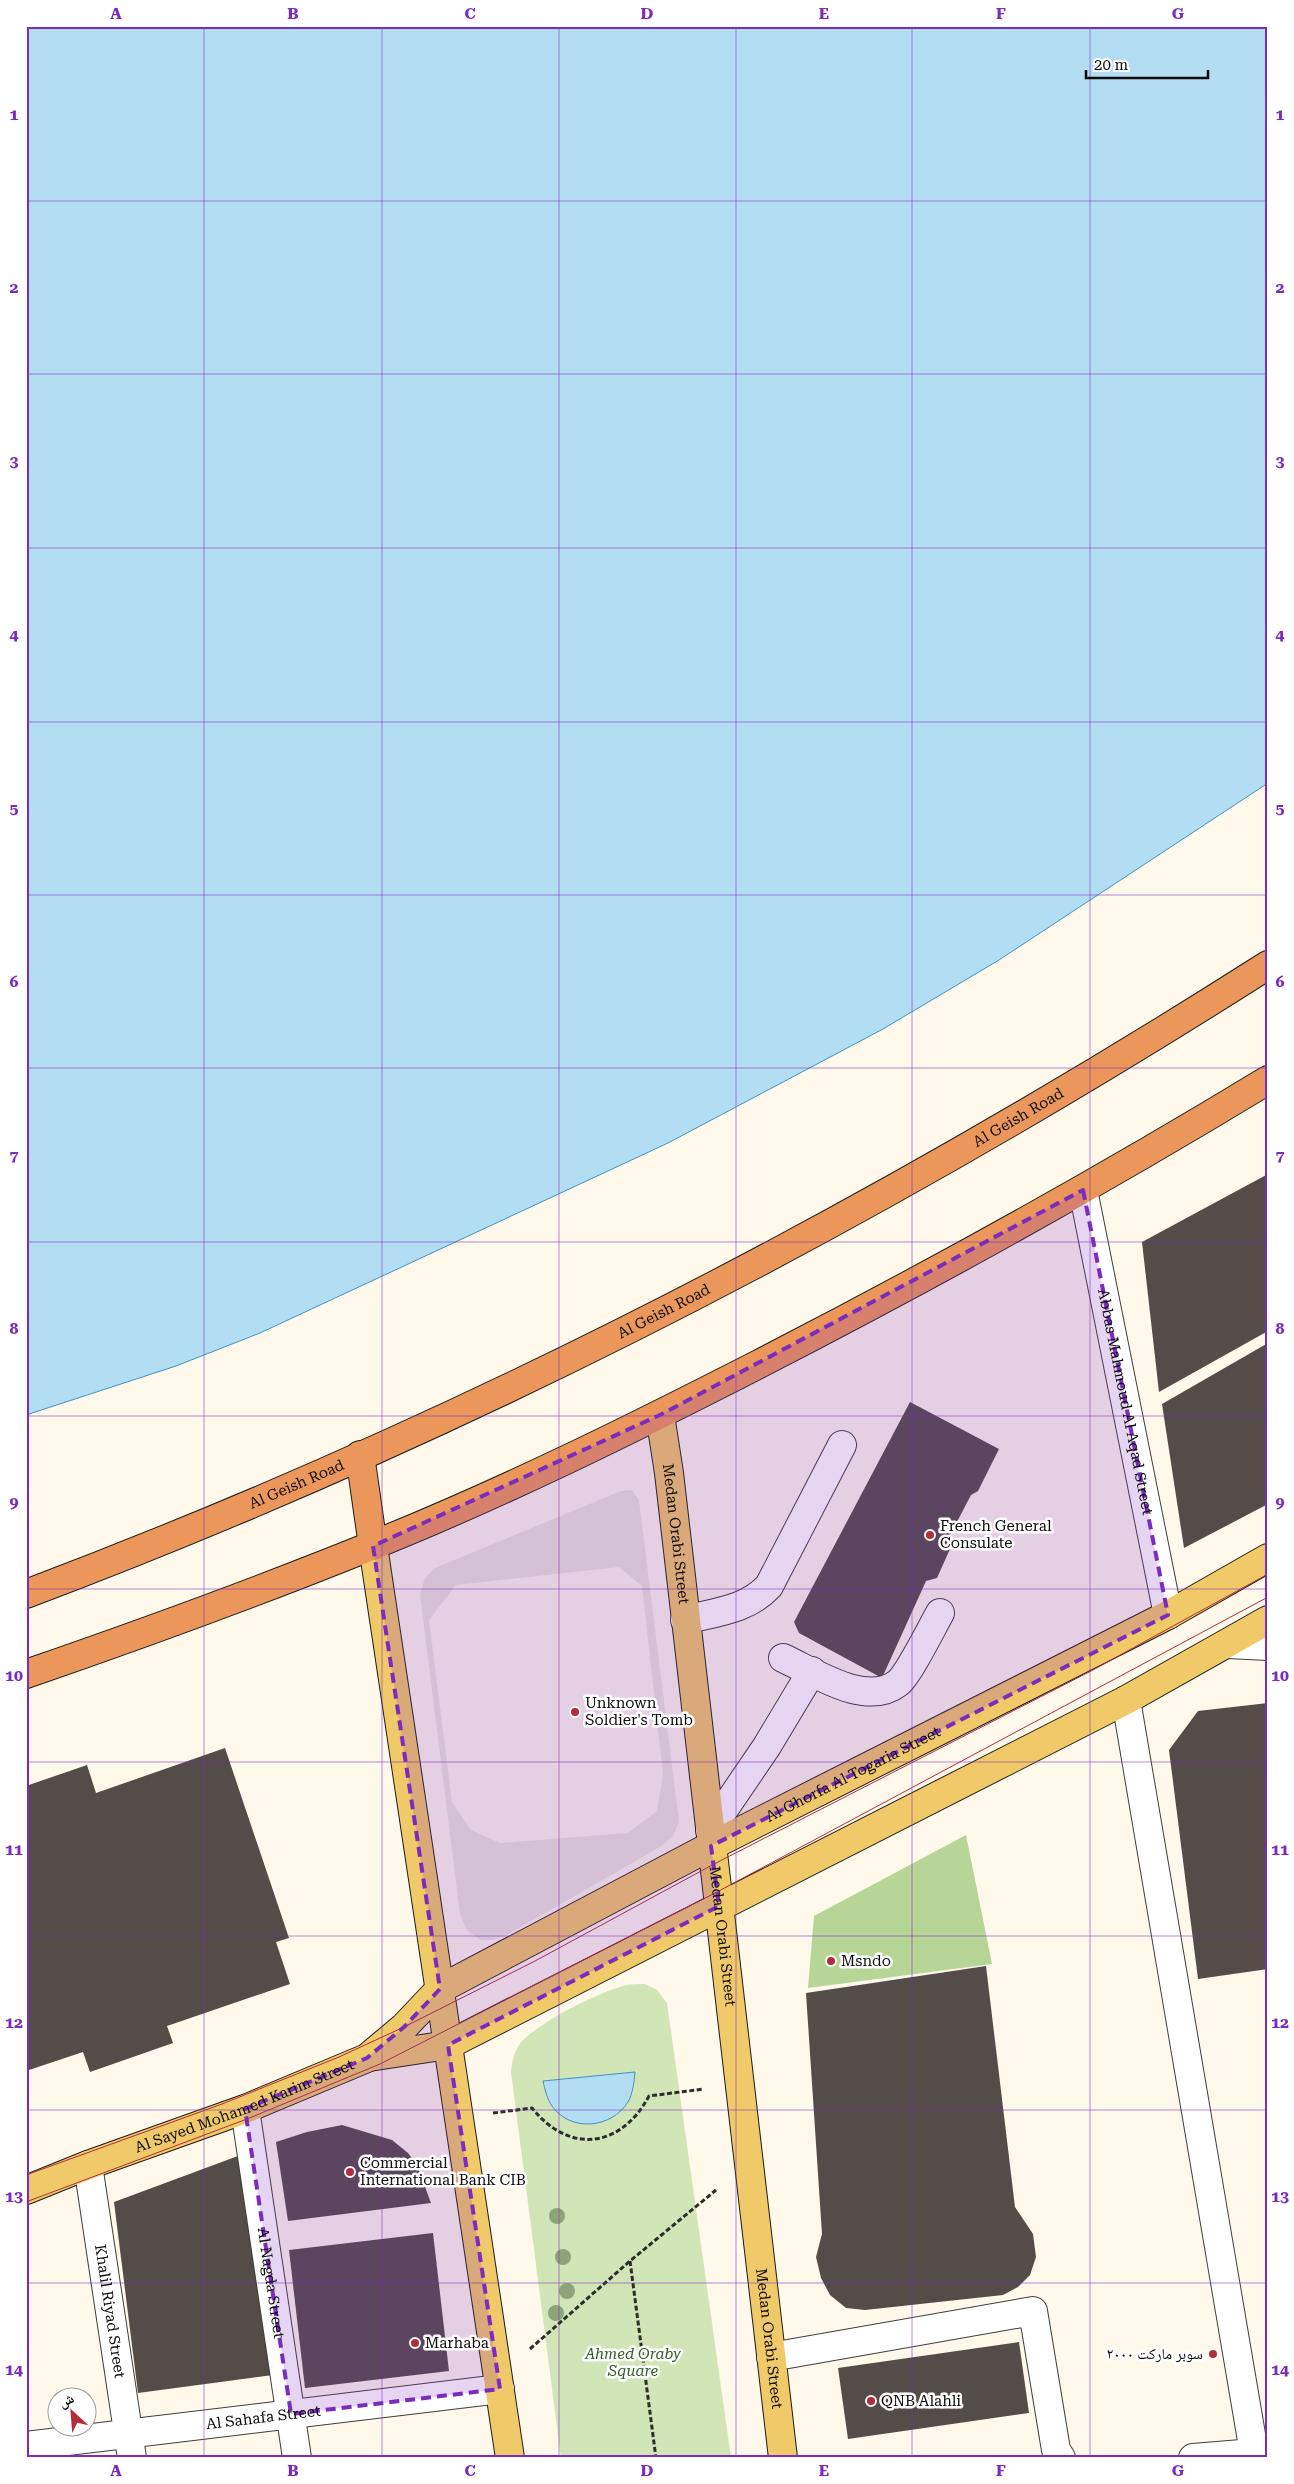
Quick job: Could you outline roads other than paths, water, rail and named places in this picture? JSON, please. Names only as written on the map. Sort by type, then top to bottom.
[{"type":"highway","name":"Al Geish Road","points":[[26,1594],[243,1506],[360,1455],[542,1372],[712,1287],[872,1202],[1037,1107],[1268,965]]},
{"type":"highway","points":[[26,1674],[222,1604],[373,1546],[513,1484],[660,1415],[934,1272],[1083,1190],[1268,1080]]},
{"type":"highway","points":[[360,1455],[373,1546]]},
{"type":"main road","name":"Medan Orabi Street","points":[[660,1415],[686,1620],[783,2458]]},
{"type":"main road","points":[[373,1546],[510,2458]]},
{"type":"main road","name":"Al Ghorfa Al Togaria Street","points":[[440,1989],[711,1838],[1168,1615],[1268,1558]]},
{"type":"main road","points":[[367,2058],[448,2045],[1126,1700],[1268,1620]]},
{"type":"main road","name":"Al Sayed Mohamed Karim Street","points":[[26,2190],[88,2165],[245,2109],[367,2058],[404,2027],[440,1989]]},
{"type":"street","name":"Abbas Mahmoud Al Aqad Street","points":[[1083,1190],[1168,1615]]},
{"type":"street","points":[[686,1620],[746,1604],[758,1598],[769,1586],[842,1445]]},
{"type":"street","points":[[783,1658],[845,1687],[872,1693],[898,1682],[940,1613]]},
{"type":"street","points":[[1228,1644],[1268,1646]]},
{"type":"street","points":[[711,1838],[812,1671]]},
{"type":"street","points":[[1126,1700],[1255,2456],[1193,2458]]},
{"type":"street","name":"Al Nagda Street","points":[[245,2109],[297,2458]]},
{"type":"street","name":"Khalil Riyad Street","points":[[88,2165],[130,2446]]},
{"type":"street","points":[[771,2357],[1033,2311],[1059,2454]]},
{"type":"street","name":"Al Sahafa Street","points":[[26,2446],[130,2446],[291,2414],[499,2383]]},
{"type":"water","points":[[26,26],[1268,26],[1268,783],[999,960],[883,1029],[668,1143],[260,1333],[176,1366],[26,1415]]},
{"type":"water","points":[[635,2072],[631,2095],[621,2111],[602,2122],[591,2124],[580,2123],[560,2115],[549,2100],[543,2081]]},
{"type":"tram line","points":[[26,2175],[222,2104],[339,2057],[404,2027],[535,1961],[714,1864],[1091,1671],[1268,1574]]},
{"type":"tram line","points":[[26,2202],[247,2119],[380,2064],[717,1892],[1268,1597]]},
{"type":"place","name":"French General Consulate","points":[[930,1535]]},
{"type":"place","name":"Unknown Soldier's Tomb","points":[[575,1712]]},
{"type":"place","name":"Msndo","points":[[831,1961]]},
{"type":"place","name":"Commercial International Bank CIB","points":[[350,2172]]},
{"type":"place","name":"Marhaba","points":[[415,2343]]},
{"type":"place","name":"سوبر ماركت ٢٠٠٠","points":[[1213,2354]]},
{"type":"place","name":"QNB Alahli","points":[[871,2401]]},
{"type":"park label","name":"Ahmed Oraby Square","points":[[633,2362]]}]
